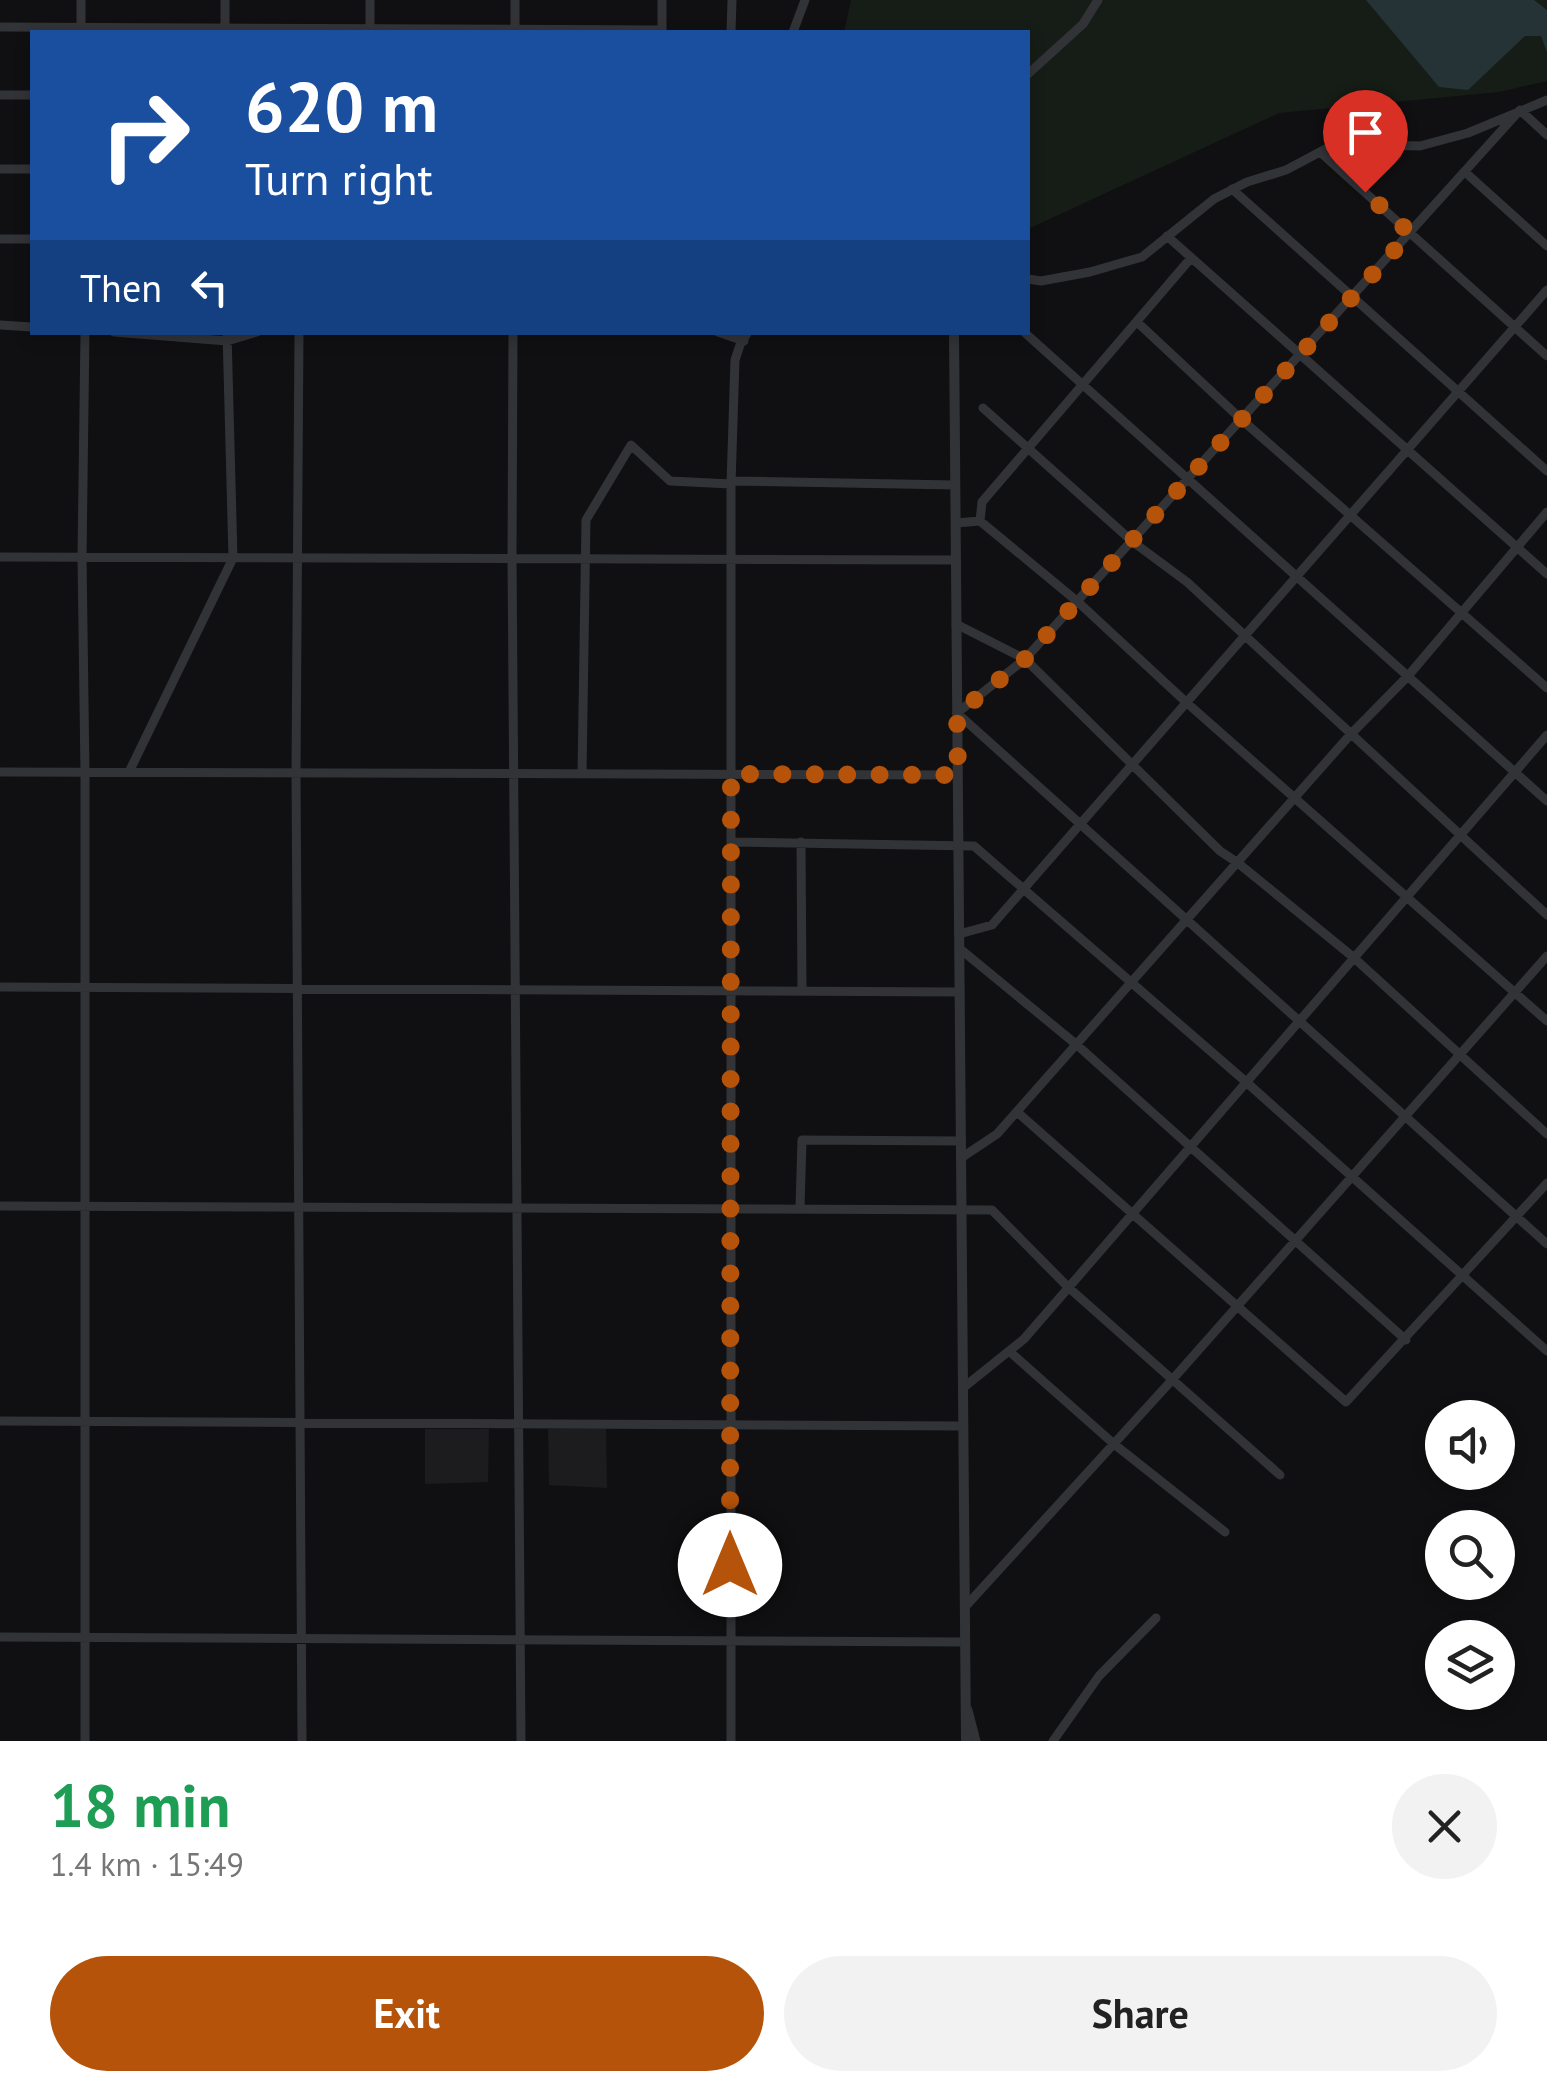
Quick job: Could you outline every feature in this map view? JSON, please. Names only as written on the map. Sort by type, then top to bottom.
[{"type":"street","points":[[81,0],[81,30]]},
{"type":"street","points":[[0,28],[225,30],[225,0]]},
{"type":"street","points":[[370,0],[370,30]]},
{"type":"street","points":[[515,0],[515,30]]},
{"type":"street","points":[[662,0],[662,30]]},
{"type":"street","points":[[731,30],[732,0]]},
{"type":"street","points":[[794,30],[805,0]]},
{"type":"street","points":[[1030,72],[1083,24],[1098,0]]},
{"type":"street","points":[[0,95],[30,95]]},
{"type":"street","points":[[1030,279],[1041,281],[1090,272],[1142,257],[1214,199],[1286,170],[1335,144],[1420,146],[1468,132],[1547,100]]},
{"type":"street","points":[[1520,110],[1547,134]]},
{"type":"street","points":[[957,714],[1025,659],[1520,110]]},
{"type":"street","points":[[1320,152],[1547,356]]},
{"type":"street","points":[[0,169],[30,169]]},
{"type":"street","points":[[1465,172],[1547,246]]},
{"type":"street","points":[[1232,190],[1547,470]]},
{"type":"street","points":[[1167,236],[1547,574]]},
{"type":"street","points":[[0,239],[30,239]]},
{"type":"street","points":[[980,520],[982,502],[1191,258]]},
{"type":"street","points":[[959,934],[992,924],[1547,290]]},
{"type":"street","points":[[1136,322],[1547,688]]},
{"type":"street","points":[[0,325],[30,327]]},
{"type":"street","points":[[85,335],[85,1741]]},
{"type":"street","points":[[129,772],[233,558],[227,337],[182,335]]},
{"type":"street","points":[[298,335],[296,773],[302,1741]]},
{"type":"street","points":[[514,335],[512,558],[521,1741]]},
{"type":"street","points":[[954,335],[966,1741]]},
{"type":"street","points":[[1027,335],[1547,801]]},
{"type":"street","points":[[732,1741],[730,559],[735,360],[746,337]]},
{"type":"street","points":[[982,408],[1134,542],[1186,582],[1547,915]]},
{"type":"street","points":[[582,774],[586,520],[632,444],[670,481],[955,485]]},
{"type":"street","points":[[961,1158],[997,1134],[1017,1112],[1294,798],[1408,676],[1547,512]]},
{"type":"street","points":[[956,524],[980,520],[1078,602],[1547,1021]]},
{"type":"street","points":[[0,556],[956,560]]},
{"type":"street","points":[[956,624],[1025,659],[1220,852],[1353,957],[1547,1134]]},
{"type":"street","points":[[957,714],[1547,1244]]},
{"type":"street","points":[[963,1388],[1009,1350],[1068,1287],[1547,734]]},
{"type":"street","points":[[0,772],[958,775]]},
{"type":"street","points":[[731,842],[974,846],[1547,1351]]},
{"type":"street","points":[[801,842],[802,991]]},
{"type":"street","points":[[959,948],[1077,1045],[1406,1340]]},
{"type":"street","points":[[965,1607],[1172,1380],[1547,956]]},
{"type":"street","points":[[0,987],[960,992]]},
{"type":"street","points":[[1017,1112],[1346,1402],[1547,1182]]},
{"type":"street","points":[[800,1207],[802,1140],[961,1141]]},
{"type":"street","points":[[0,1206],[992,1210],[1068,1287],[1280,1475]]},
{"type":"street","points":[[1009,1350],[1114,1444],[1225,1532]]},
{"type":"street","points":[[0,1421],[964,1426]]},
{"type":"street","points":[[1054,1741],[1099,1676],[1156,1618]]},
{"type":"street","points":[[0,1636],[965,1642]]},
{"type":"street","points":[[966,1699],[976,1741]]},
{"type":"shaded area","points":[[851,0],[1547,0],[1547,81],[1499,92],[1279,113],[1030,228],[1030,30],[844,30]]},
{"type":"shaded area","points":[[1366,0],[1534,0],[1547,10],[1547,52],[1541,36],[1525,36],[1468,90],[1439,87]]},
{"type":"shaded area","points":[[425,1429],[489,1429],[488,1482],[425,1484]]},
{"type":"shaded area","points":[[548,1429],[606,1429],[607,1488],[549,1485]]},
{"type":"route","points":[[730,1565],[731,774],[958,775],[957,714],[1025,659],[1410,233],[1365,192]]}]
